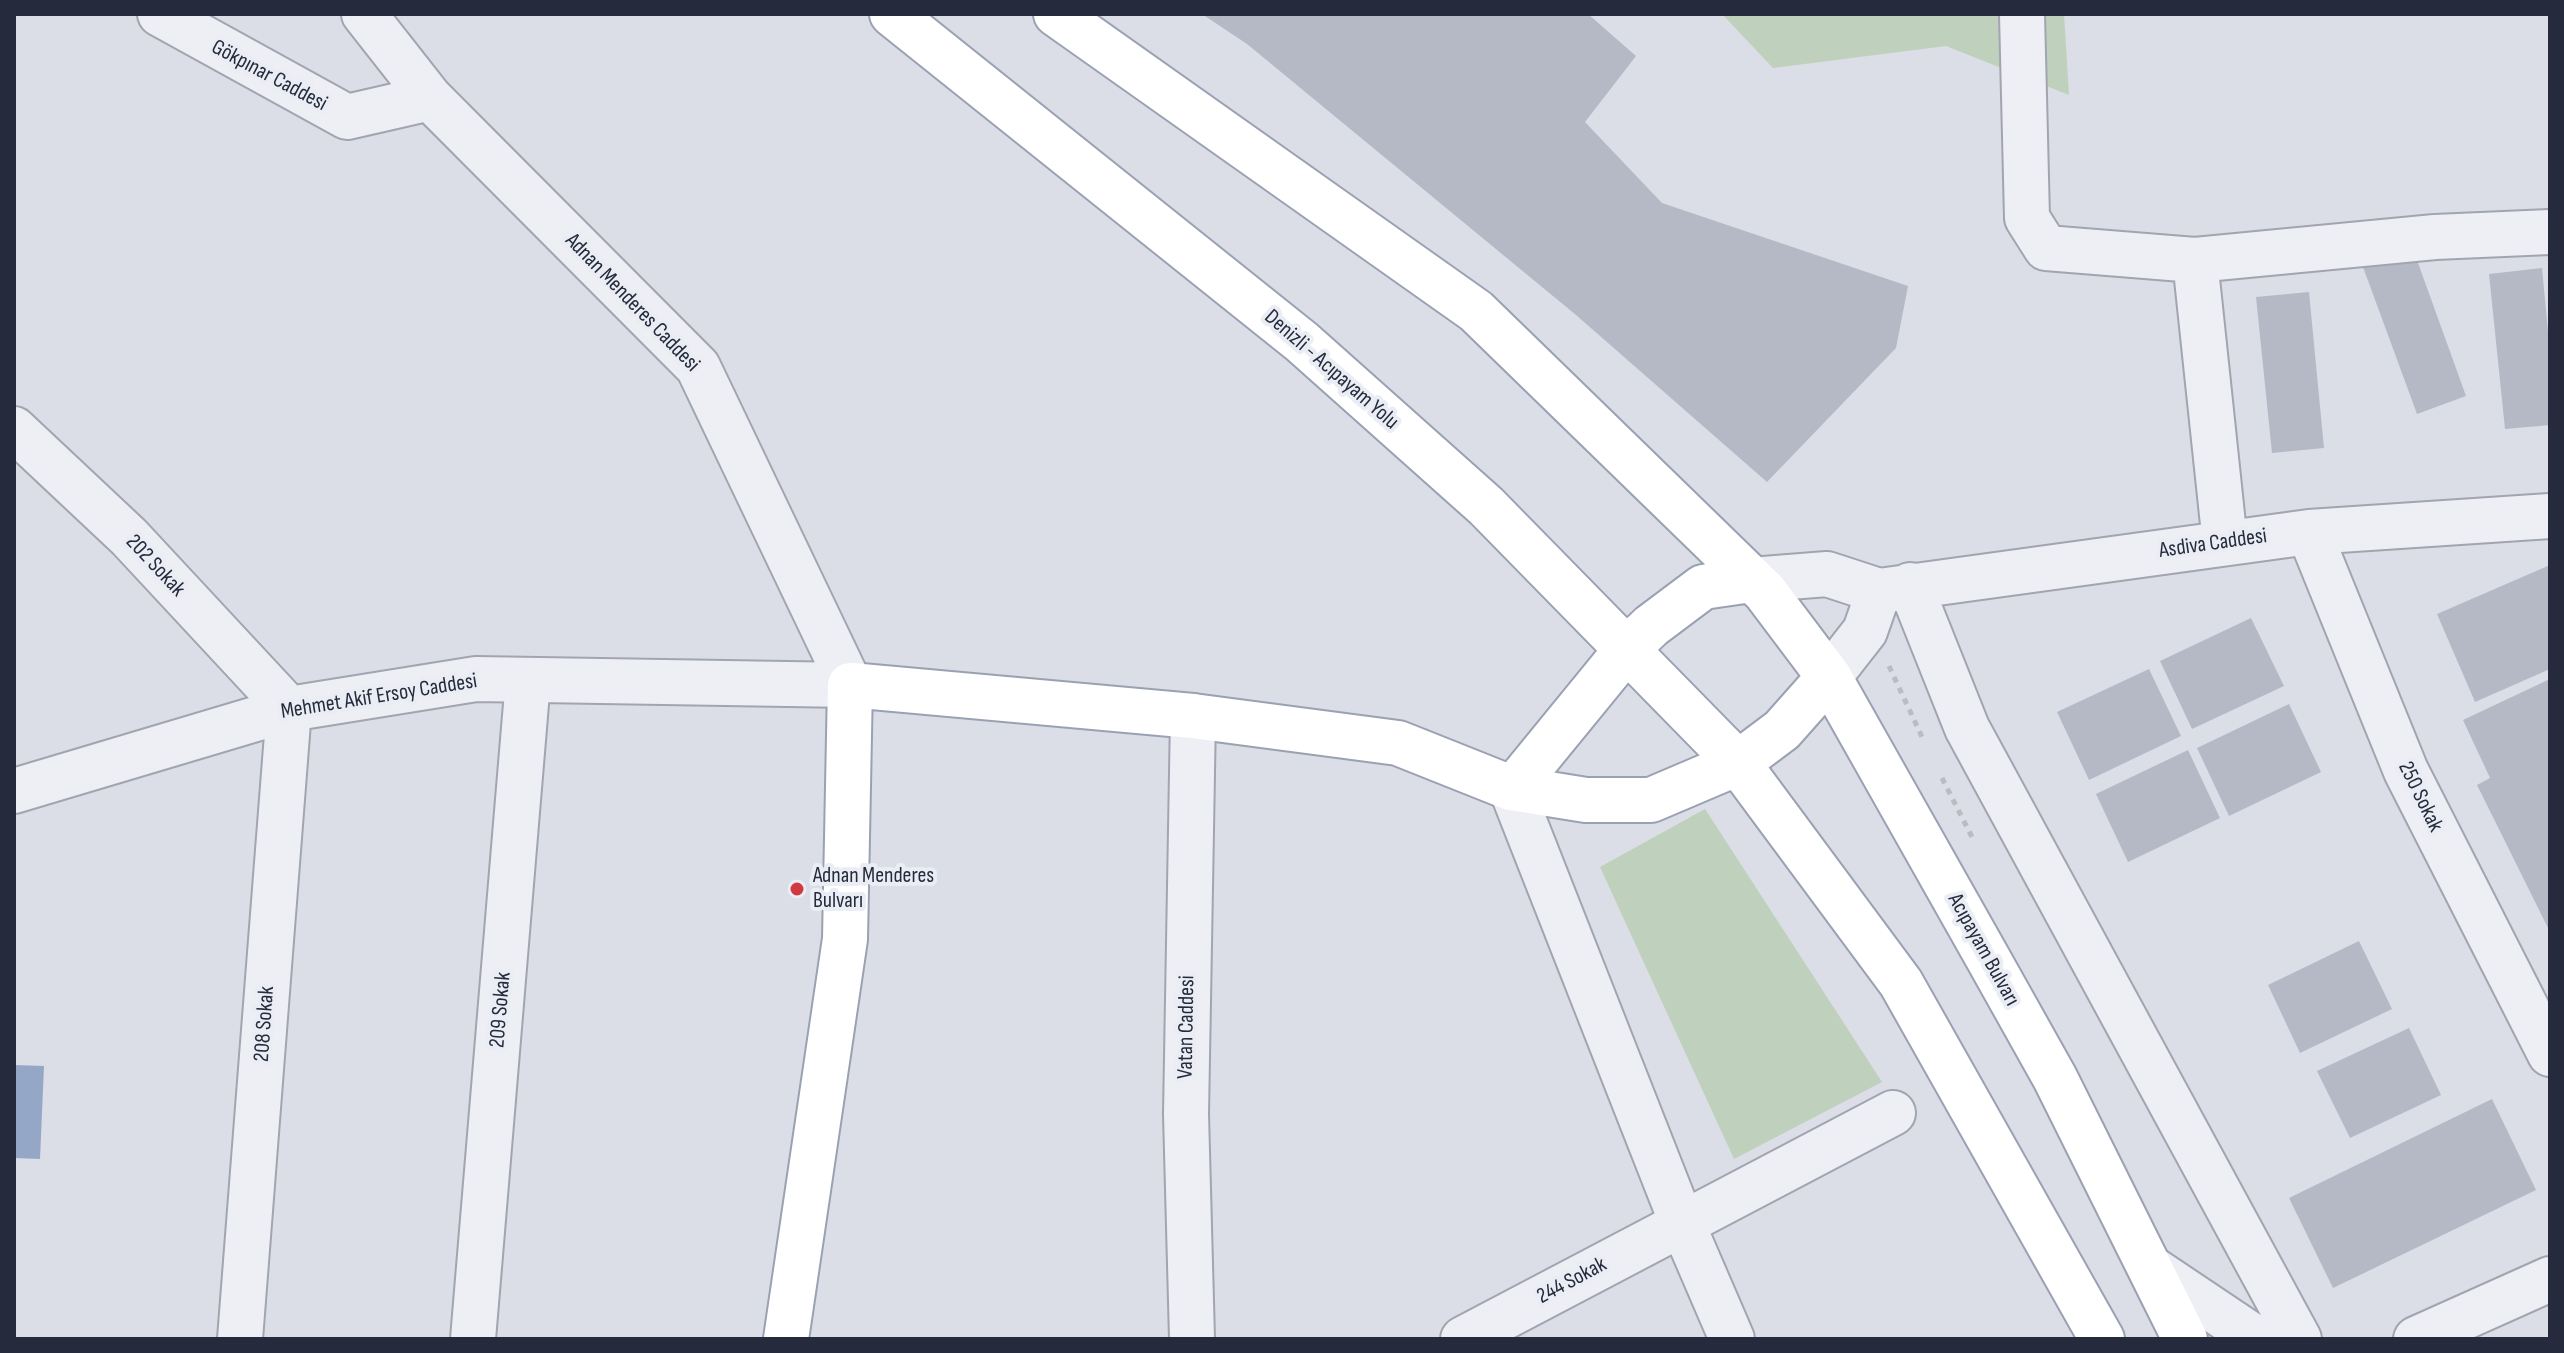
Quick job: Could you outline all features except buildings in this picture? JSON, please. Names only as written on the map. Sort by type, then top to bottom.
[{"type":"main road","name":"Denizli - Acıpayam Yolu","points":[[892,14],[1302,342],[1486,506],[1738,763]]},
{"type":"main road","points":[[1056,14],[1476,311],[1751,580]]},
{"type":"main road","points":[[1513,787],[1627,649],[1703,587],[1751,580]]},
{"type":"main road","name":"Acıpayam Bulvarı","points":[[1751,580],[1765,592],[1829,677],[2055,1078],[2185,1339]]},
{"type":"main road","points":[[786,1339],[845,939],[850,685],[1193,716],[1398,743],[1513,787],[1586,800],[1651,800],[1738,763],[1782,730],[1829,677]]},
{"type":"main road","points":[[1738,763],[1901,983],[2102,1339]]},
{"type":"street","name":"Gökpınar Caddesi","points":[[160,14],[347,117],[430,98]]},
{"type":"street","name":"Adnan Menderes Caddesi","points":[[364,14],[430,98],[698,367],[850,685]]},
{"type":"street","points":[[2022,14],[2027,218],[2046,248],[2195,260],[2435,237],[2550,232]]},
{"type":"street","points":[[2195,260],[2225,543]]},
{"type":"street","name":"202 Sokak","points":[[14,429],[129,537],[289,709]]},
{"type":"street","name":"Asdiva Caddesi","points":[[1751,580],[1827,574],[1894,588],[2309,532],[2550,516]]},
{"type":"street","name":"250 Sokak","points":[[2309,532],[2406,771],[2550,1054]]},
{"type":"street","points":[[1829,677],[1894,588],[2299,1339]]},
{"type":"street","name":"Mehmet Akif Ersoy Caddesi","points":[[14,791],[289,709],[476,679],[850,685]]},
{"type":"street","name":"209 Sokak","points":[[473,1339],[528,680]]},
{"type":"street","name":"208 Sokak","points":[[240,1339],[289,709]]},
{"type":"street","name":"Vatan Caddesi","points":[[1192,1339],[1186,1114],[1193,716]]},
{"type":"street","points":[[1513,787],[1682,1223],[1732,1339]]},
{"type":"street","name":"244 Sokak","points":[[1474,1336],[1893,1113]]},
{"type":"street","points":[[2151,1268],[2257,1339]]},
{"type":"street","points":[[2416,1339],[2550,1279]]},
{"type":"green space","points":[[1722,14],[2064,14],[2069,95],[1946,46],[1773,68]]},
{"type":"green space","points":[[1705,809],[1882,1082],[1734,1159],[1600,867]]},
{"type":"water","points":[[14,1065],[44,1066],[40,1159],[14,1158]]},
{"type":"place","name":"Adnan Menderes Bulvarı","points":[[797,889]]}]
